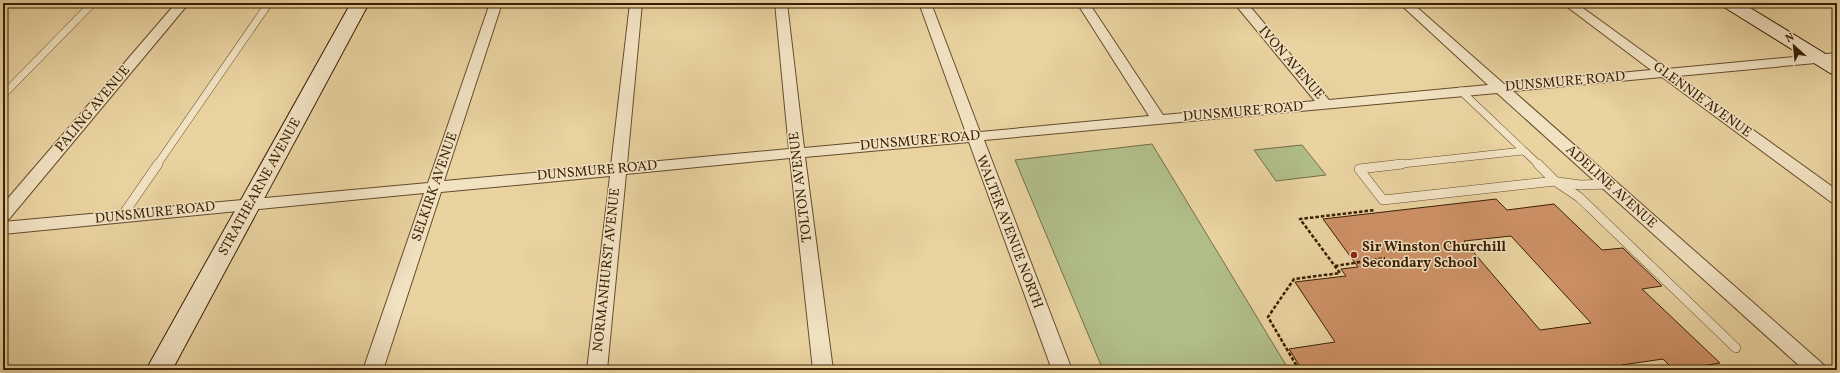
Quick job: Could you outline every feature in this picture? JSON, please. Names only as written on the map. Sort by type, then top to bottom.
[{"type":"street","name":"PALING AVENUE","points":[[3,215],[183,3]]},
{"type":"street","name":"STRATHEARNE AVENUE","points":[[159,370],[360,3]]},
{"type":"street","name":"SELKIRK AVENUE","points":[[373,370],[496,3]]},
{"type":"street","name":"NORMANHURST AVENUE","points":[[597,370],[636,3]]},
{"type":"street","name":"TOLTON AVENUE","points":[[781,3],[823,370]]},
{"type":"street","name":"WALTER AVENUE NORTH","points":[[925,3],[1062,370]]},
{"type":"street","points":[[1083,3],[1159,120]]},
{"type":"street","name":"IVON AVENUE","points":[[1240,3],[1326,105]]},
{"type":"street","name":"ADELINE AVENUE","points":[[1405,3],[1817,370]]},
{"type":"street","name":"GLENNIE AVENUE","points":[[1568,3],[1837,198]]},
{"type":"street","points":[[1730,3],[1829,58],[1837,68]]},
{"type":"street","name":"DUNSMURE ROAD","points":[[3,228],[435,186],[1829,58]]},
{"type":"lane","points":[[3,94],[93,3]]},
{"type":"lane","points":[[122,216],[269,3]]},
{"type":"lane","points":[[1461,91],[1555,181],[1579,197],[1736,348]]},
{"type":"lane","points":[[1523,151],[1359,169],[1383,200],[1555,181],[1580,185],[1608,184]]},
{"type":"path","points":[[1300,370],[1268,317],[1294,279],[1340,273],[1300,219],[1378,210]]},
{"type":"path","points":[[1335,266],[1385,258]]},
{"type":"green space","points":[[1152,144],[1289,370],[1103,370],[1015,160]]},
{"type":"green space","points":[[1302,145],[1326,175],[1276,181],[1254,150]]},
{"type":"building","points":[[1496,199],[1507,210],[1554,204],[1602,250],[1623,248],[1662,286],[1642,289],[1720,363],[1676,370],[1674,370],[1663,359],[1621,365],[1626,370],[1302,370],[1289,349],[1335,342],[1295,282],[1346,276],[1341,269],[1358,267],[1323,219]],"holes":[[[1511,236],[1591,323],[1540,330],[1464,241]]]},
{"type":"place","name":"Sir Winston Churchill Secondary School","points":[[1354,255]]}]
